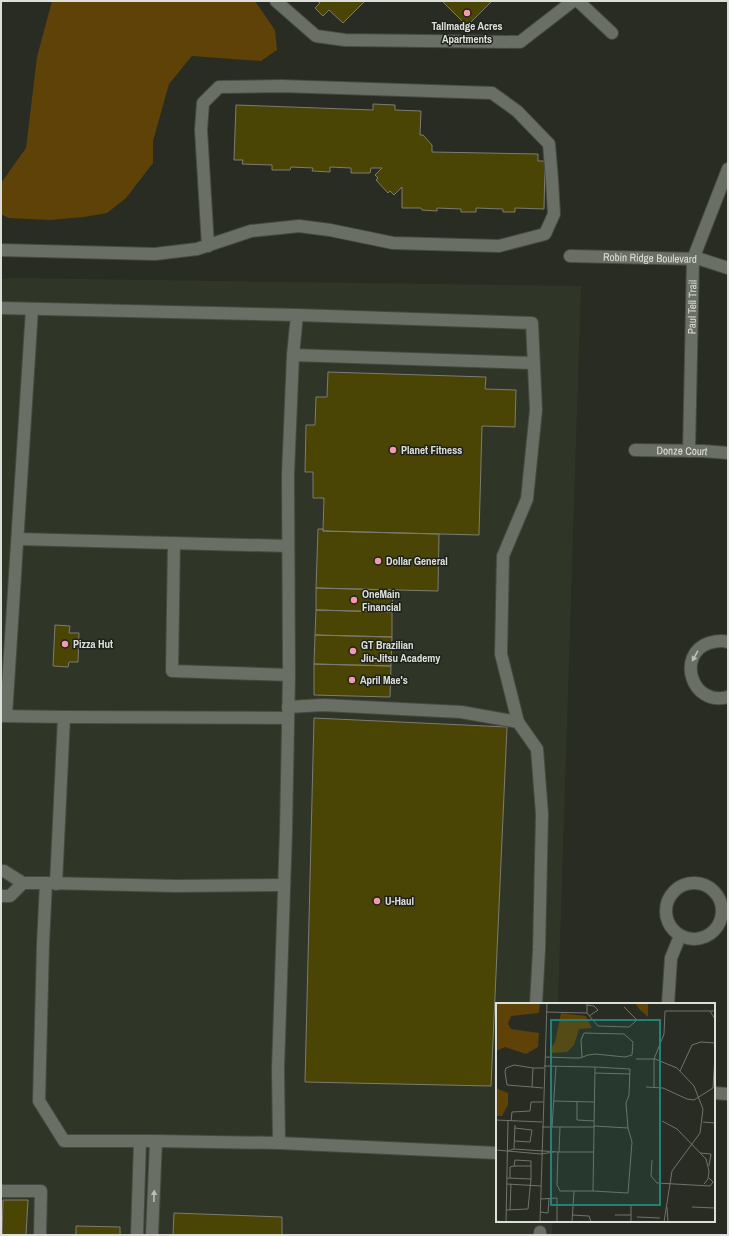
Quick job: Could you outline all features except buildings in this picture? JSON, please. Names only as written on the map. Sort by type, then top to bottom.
[{"type":"street","points":[[276,1],[316,36],[345,40],[520,42],[574,1]]},
{"type":"street","points":[[578,1],[612,33]]},
{"type":"street","points":[[1,250],[155,254],[197,250],[252,231],[299,226],[330,230],[393,243],[499,246],[545,234],[554,214],[549,144],[517,111],[492,93],[281,86],[219,86],[203,103],[201,130],[208,246]]},
{"type":"street","name":"Paul Tell Trail","points":[[689,451],[693,259],[728,169]]},
{"type":"street","name":"Robin Ridge Boulevard","points":[[570,256],[700,259],[728,268]]},
{"type":"street","points":[[1,308],[297,315],[532,324],[536,410],[527,499],[503,556],[501,654],[518,722],[537,749],[542,814],[539,950],[536,1003]]},
{"type":"street","points":[[32,309],[18,539],[4,716],[288,712],[323,705],[461,712],[518,722]]},
{"type":"street","points":[[279,1143],[278,1069],[289,675],[288,474],[293,355],[297,315]]},
{"type":"street","points":[[293,355],[533,363]]},
{"type":"street","name":"Donze Court","points":[[635,450],[728,453]]},
{"type":"street","points":[[18,539],[288,546]]},
{"type":"street","points":[[174,543],[172,671],[289,675]]},
{"type":"street","points":[[728,642],[716,641],[707,644],[699,649],[691,665],[691,674],[699,690],[714,698],[728,697]]},
{"type":"street","points":[[64,716],[51,884],[43,944],[39,1101],[64,1141],[279,1143],[496,1153]]},
{"type":"street","points":[[1,871],[4,871],[23,883],[176,886],[284,885]]},
{"type":"street","points":[[1,896],[10,896],[23,883]]},
{"type":"street","points":[[691,883],[700,883],[708,886],[715,892],[722,906],[722,914],[717,928],[704,938],[696,939],[680,936],[669,923],[666,914],[670,897],[679,888],[691,883]]},
{"type":"street","points":[[668,1003],[671,958],[680,936]]},
{"type":"street","points":[[715,1093],[728,1094]]},
{"type":"street","points":[[136,1235],[140,1141]]},
{"type":"street","points":[[152,1235],[156,1141]]},
{"type":"street","points":[[1,1191],[41,1191],[40,1235]]},
{"type":"shaded area","points":[[52,1],[255,1],[275,30],[277,50],[261,61],[192,56],[169,84],[153,141],[153,163],[126,198],[107,213],[50,220],[8,218],[1,214],[1,183],[26,148],[37,57]]},
{"type":"shaded area","points":[[1,279],[581,286],[558,1003],[496,1003],[496,1222],[552,1222],[552,1235],[1,1235]]},
{"type":"place","name":"Tallmadge Acres Apartments","points":[[467,13]]},
{"type":"place","name":"Planet Fitness","points":[[393,450]]},
{"type":"place","name":"Dollar General","points":[[378,561]]},
{"type":"place","name":"OneMain Financial","points":[[354,600]]},
{"type":"place","name":"Pizza Hut","points":[[65,644]]},
{"type":"place","name":"GT Brazilian Jiu-Jitsu Academy","points":[[353,651]]},
{"type":"place","name":"April Mae's","points":[[352,680]]},
{"type":"place","name":"U-Haul","points":[[377,901]]}]
